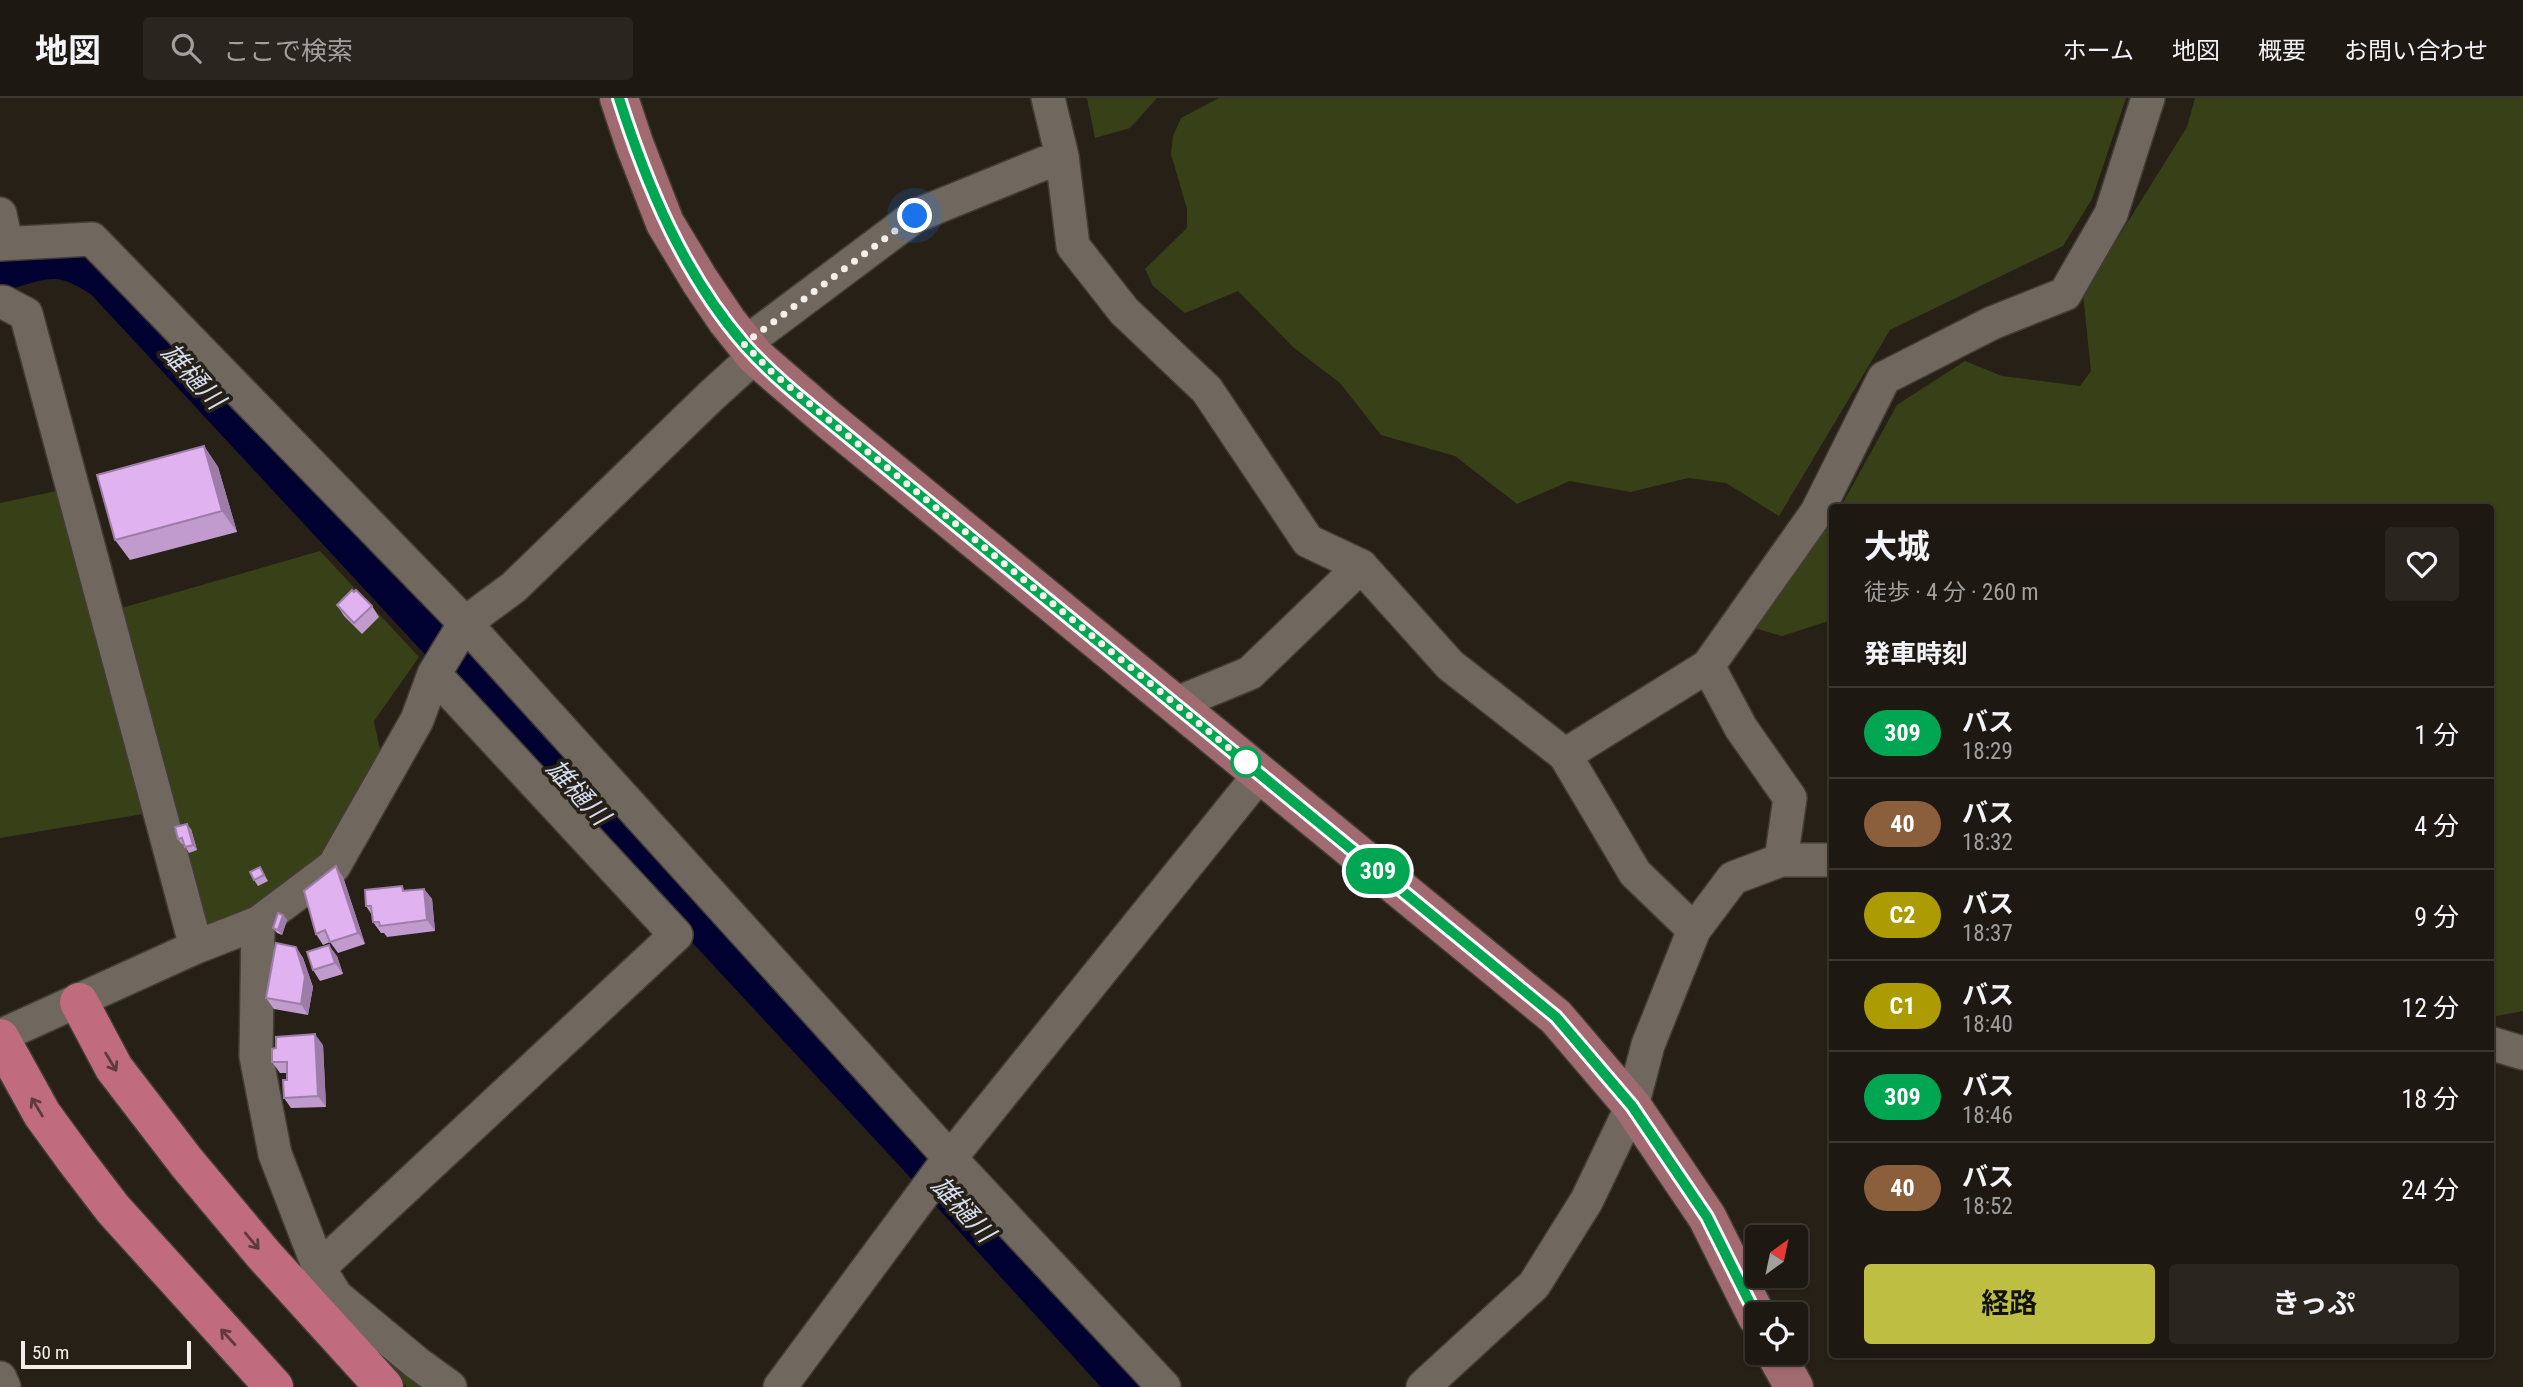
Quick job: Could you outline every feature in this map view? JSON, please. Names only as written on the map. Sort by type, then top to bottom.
[{"type":"highway","points":[[79,1002],[114,1068],[187,1163],[264,1255],[384,1387]]},
{"type":"highway","points":[[0,1037],[42,1114],[113,1209],[274,1387]]},
{"type":"main road","points":[[619,98],[665,223],[700,281],[750,350],[839,429],[1556,1017],[1632,1106],[1707,1217],[1750,1302]]},
{"type":"street","points":[[1048,98],[1062,156],[1073,246],[1124,311],[1207,390],[1308,541],[1361,566],[1450,665],[1565,755],[1636,873],[1694,930]]},
{"type":"street","points":[[1565,755],[1708,666],[1817,512],[1885,379],[1992,323],[2065,294],[2111,214],[2148,98]]},
{"type":"street","points":[[0,1037],[196,947],[258,923],[334,866],[417,720],[436,670],[461,629],[514,587],[710,397],[750,350],[915,216],[1062,156]]},
{"type":"street","points":[[2,233],[92,239],[461,629],[941,1170],[1164,1387]]},
{"type":"street","points":[[0,302],[26,314],[196,947]]},
{"type":"street","points":[[1175,704],[1250,674],[1361,566]]},
{"type":"street","points":[[1708,666],[1741,728],[1790,798],[1781,860]]},
{"type":"street","points":[[319,1268],[676,935],[436,670]]},
{"type":"street","points":[[780,1387],[941,1170],[1261,774]]},
{"type":"street","points":[[1423,1387],[1534,1284],[1587,1200],[1632,1106],[1648,1045],[1694,930],[1733,878],[1781,860],[1829,860]]},
{"type":"street","points":[[258,923],[256,1056],[275,1154],[319,1268],[336,1296],[416,1363],[450,1387]]},
{"type":"street","points":[[2494,1044],[2523,1053]]},
{"type":"street","points":[[0,1378],[4,1387]]},
{"type":"green space","points":[[1087,98],[1157,98],[1130,128],[1095,138]]},
{"type":"green space","points":[[1219,98],[2126,98],[2092,199],[2063,246],[1890,330],[1779,516],[1726,483],[1688,478],[1631,492],[1570,481],[1517,504],[1455,456],[1381,435],[1340,383],[1293,347],[1238,291],[1185,313],[1153,286],[1145,269],[1187,228],[1187,209],[1171,154],[1173,136],[1181,118]]},
{"type":"green space","points":[[2195,98],[2523,98],[2523,1011],[2494,1016],[2494,504],[1842,504],[1897,405],[1965,361],[2002,376],[2080,386],[2091,371],[2083,294],[2187,127]]},
{"type":"green space","points":[[61,490],[143,814],[0,838],[0,503]]},
{"type":"green space","points":[[1829,526],[1829,621],[1782,636],[1747,626]]},
{"type":"green space","points":[[320,551],[419,657],[374,721],[383,764],[327,860],[287,893],[203,933],[118,609]]},
{"type":"green space","points":[[334,1311],[430,1387],[407,1387]]},
{"type":"building","points":[[204,446],[222,511],[115,540],[97,475]]},
{"type":"building","points":[[352,590],[356,590],[372,606],[354,623],[337,605]]},
{"type":"building","points":[[187,824],[193,845],[185,847],[182,838],[178,839],[175,827]]},
{"type":"building","points":[[336,866],[358,933],[330,942],[325,930],[316,934],[304,891]]},
{"type":"building","points":[[260,867],[264,875],[254,880],[250,872]]},
{"type":"building","points":[[402,886],[403,891],[424,889],[427,920],[380,926],[379,922],[373,922],[371,906],[366,906],[365,890]]},
{"type":"building","points":[[278,913],[283,915],[278,930],[273,928]]},
{"type":"building","points":[[276,943],[296,947],[305,977],[301,1004],[266,998]]},
{"type":"building","points":[[329,945],[335,963],[313,970],[307,952]]},
{"type":"building","points":[[315,1034],[318,1096],[284,1098],[283,1080],[287,1080],[287,1062],[272,1062],[276,1037]]},
{"type":"waterway","name":"雄樋川","points":[[0,271],[53,259],[76,263],[104,279],[912,1150],[1128,1387]]},
{"type":"bus line","name":"309","points":[[619,98],[665,223],[727,321],[755,356],[850,438],[1556,1017],[1632,1106],[1707,1217],[1750,1302]]},
{"type":"route","points":[[915,216],[744,344],[773,373],[829,420],[1246,762]]}]
